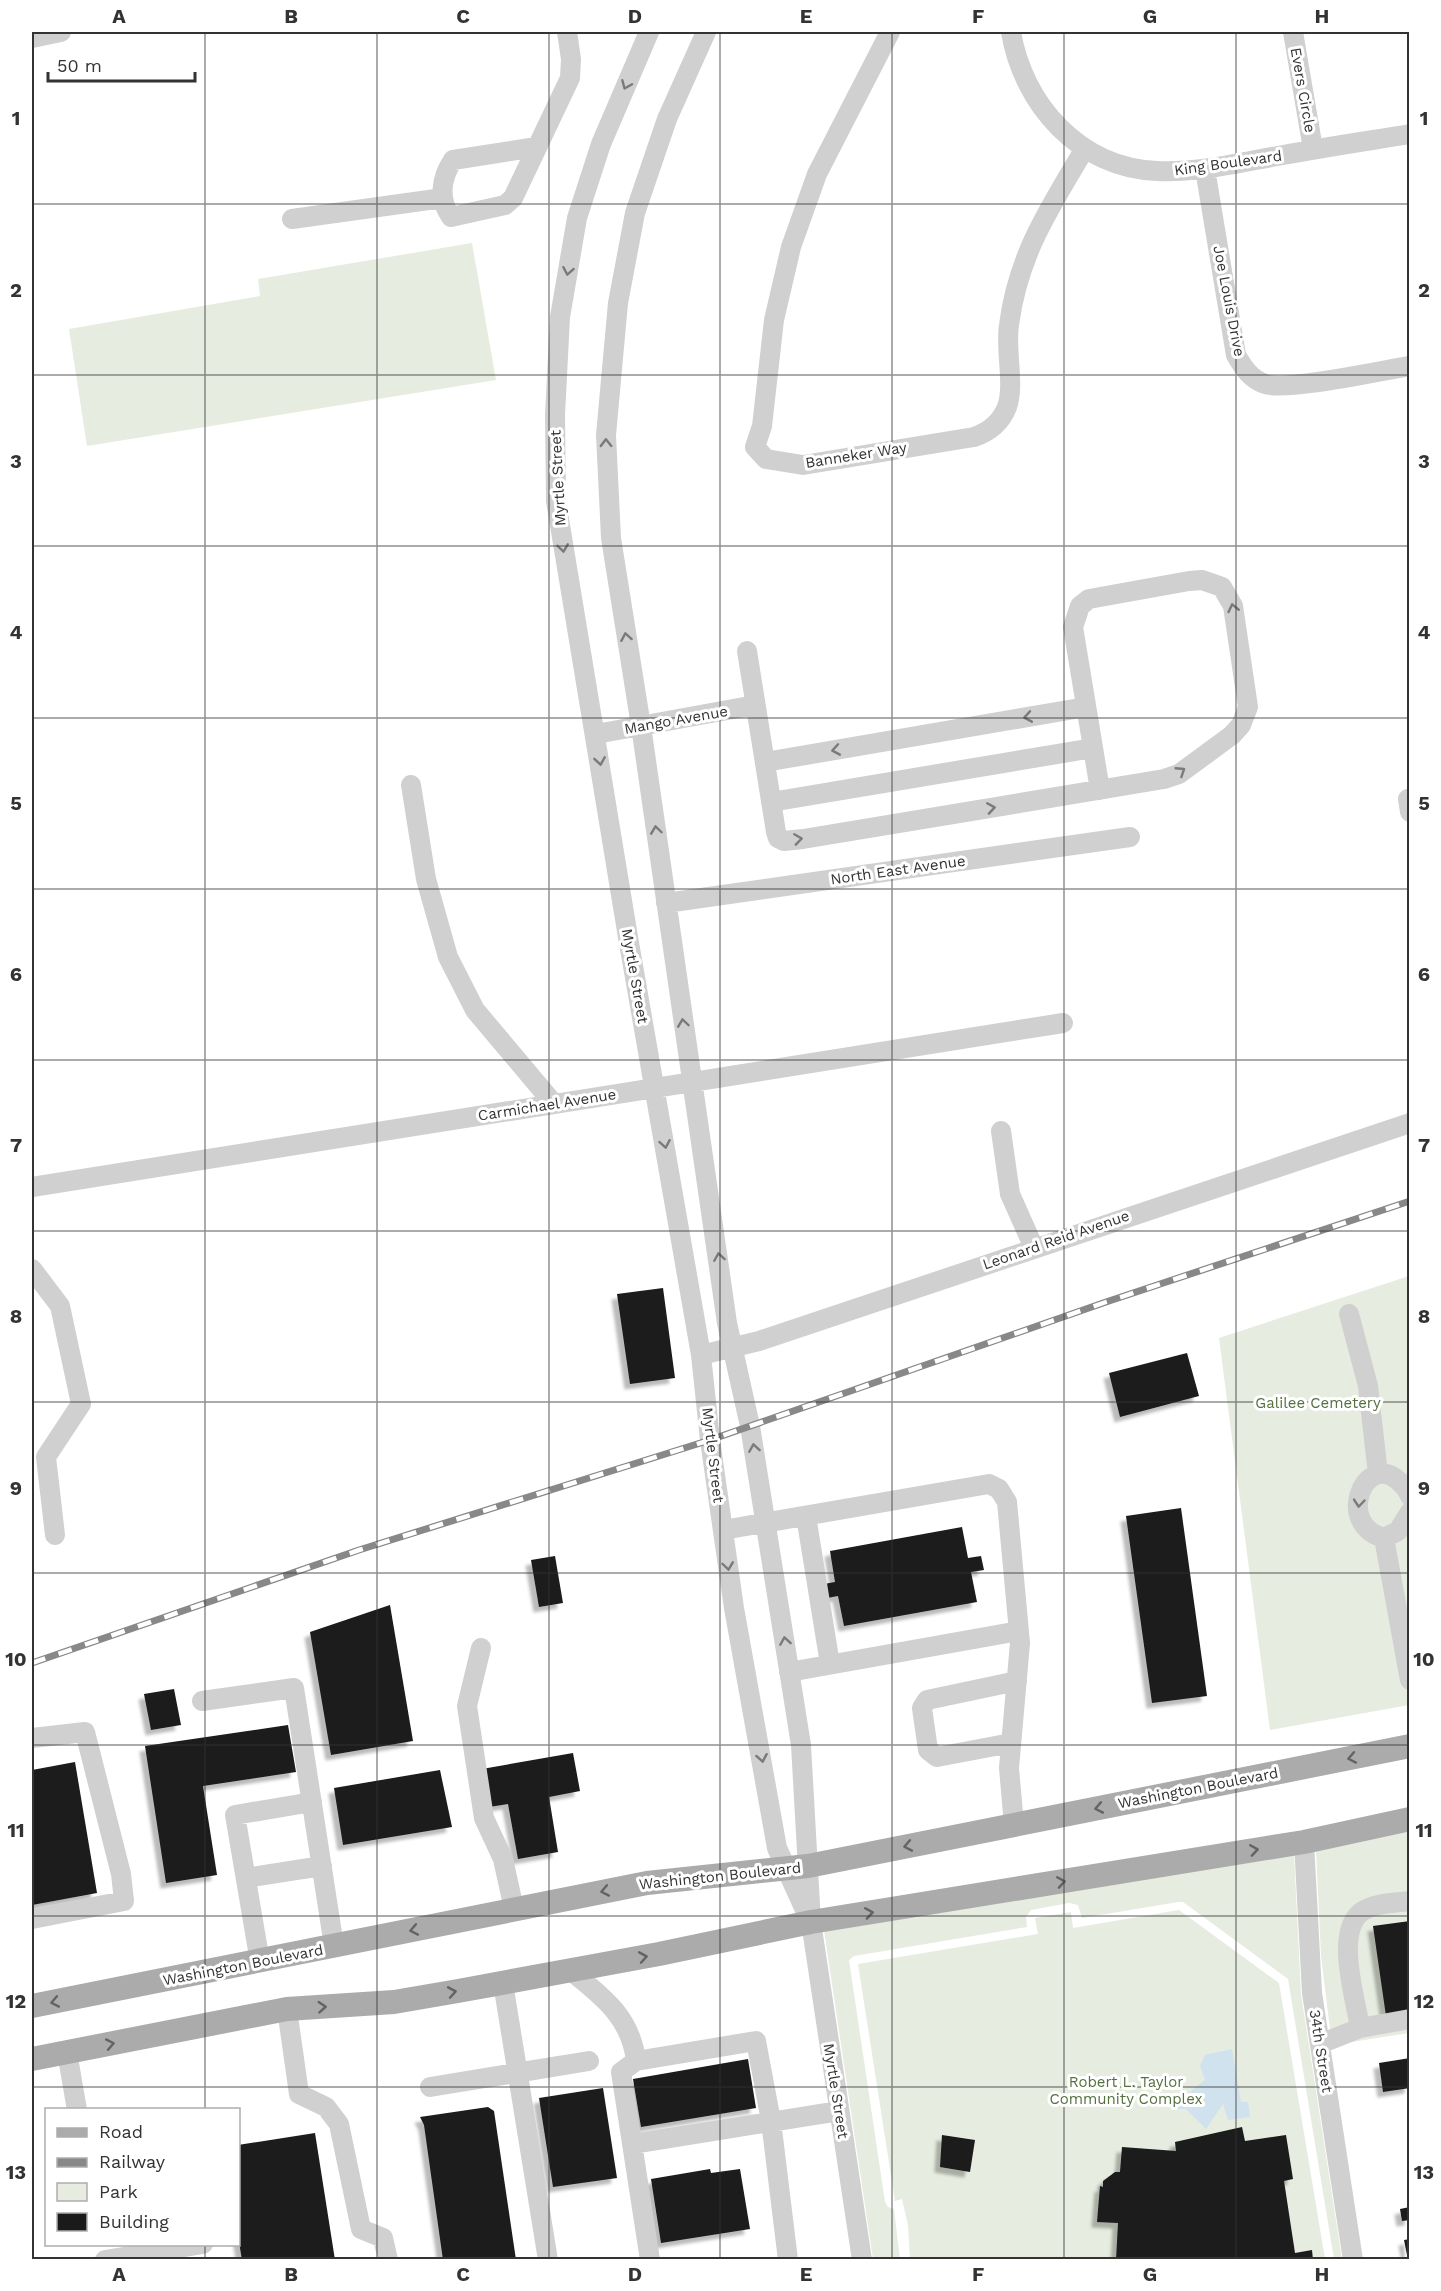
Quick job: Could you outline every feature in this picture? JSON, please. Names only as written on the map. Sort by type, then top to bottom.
[{"type":"main road","name":"Washington Boulevard","points":[[32,2006],[647,1883],[797,1867],[1410,1746]]},
{"type":"main road","points":[[32,2059],[286,2009],[394,2002],[571,1971],[811,1922],[1304,1842],[1410,1819]]},
{"type":"street","points":[[32,38],[61,32]]},
{"type":"street","points":[[537,147],[453,160],[445,173],[444,208],[451,217],[505,205],[513,198],[570,78],[571,59],[567,32]]},
{"type":"street","name":"Myrtle Street","points":[[649,32],[594,165],[577,218],[560,317],[555,415],[556,501],[701,1355],[723,1530],[777,1848],[797,1867]]},
{"type":"street","name":"Myrtle Street","points":[[706,32],[667,119],[635,213],[616,324],[606,435],[608,492],[614,559],[641,726],[727,1323],[750,1426],[801,1745],[797,1867],[811,1922],[862,2259]]},
{"type":"street","name":"Banneker Way","points":[[890,32],[817,174],[791,247],[774,320],[762,426],[755,447],[766,459],[802,465],[974,437],[991,429],[1002,417],[1008,405],[1008,329],[1018,274],[1038,226],[1084,150]]},
{"type":"street","name":"King Boulevard","points":[[1011,32],[1020,67],[1037,101],[1051,120],[1084,150],[1136,168],[1172,171],[1205,169],[1410,134]]},
{"type":"street","name":"Evers Circle","points":[[1293,32],[1313,149]]},
{"type":"street","name":"Joe Louis Drive","points":[[1205,169],[1236,356],[1254,379],[1277,387],[1410,366]]},
{"type":"street","points":[[292,219],[443,198]]},
{"type":"street","points":[[747,651],[776,832],[778,838],[784,841],[1100,790],[1172,777],[1241,725],[1248,707],[1248,696],[1229,594],[1222,587],[1202,580],[1089,600],[1080,606],[1073,627],[1100,790]]},
{"type":"street","name":"Mango Avenue","points":[[596,734],[755,705]]},
{"type":"street","points":[[765,762],[1086,707]]},
{"type":"street","points":[[771,802],[1093,748]]},
{"type":"street","points":[[411,785],[426,879],[448,957],[475,1010],[554,1104]]},
{"type":"street","name":"North East Avenue","points":[[666,903],[1130,837]]},
{"type":"street","name":"Carmichael Avenue","points":[[32,1187],[1063,1023]]},
{"type":"street","name":"Leonard Reid Avenue","points":[[701,1355],[732,1345],[759,1341],[1410,1123]]},
{"type":"street","points":[[1001,1131],[1010,1194],[1034,1248]]},
{"type":"street","points":[[32,1269],[60,1306],[81,1404],[46,1457],[55,1535]]},
{"type":"street","points":[[1349,1314],[1368,1386],[1378,1474]]},
{"type":"street","points":[[1384,1538],[1366,1529],[1362,1523],[1358,1506],[1362,1488],[1368,1480],[1378,1474],[1392,1476],[1401,1482],[1410,1496]]},
{"type":"street","points":[[723,1530],[989,1484],[999,1489],[1007,1502],[1019,1631],[1009,1768],[1014,1825]]},
{"type":"street","points":[[1384,1538],[1398,1531],[1410,1512]]},
{"type":"street","points":[[806,1516],[830,1664]]},
{"type":"street","points":[[1384,1538],[1410,1680]]},
{"type":"street","points":[[789,1672],[1019,1631]]},
{"type":"street","points":[[481,1648],[467,1706],[484,1818],[503,1859],[514,1909]]},
{"type":"street","points":[[1011,1743],[937,1757],[928,1750],[922,1708],[927,1700],[1017,1681]]},
{"type":"street","points":[[202,1701],[294,1688],[334,1946]]},
{"type":"street","points":[[32,1738],[85,1732],[120,1874],[123,1901],[32,1919]]},
{"type":"street","points":[[260,1962],[235,1815],[312,1803]]},
{"type":"street","name":"34th Street","points":[[1304,1842],[1309,1956],[1353,2259]]},
{"type":"street","points":[[246,1878],[322,1866]]},
{"type":"street","points":[[1360,2028],[1347,1946],[1350,1928],[1359,1914],[1374,1906],[1410,1901]]},
{"type":"street","points":[[571,1971],[610,2003],[625,2021],[634,2052],[621,2072],[650,2259]]},
{"type":"street","points":[[503,1983],[548,2259]]},
{"type":"street","points":[[286,2009],[299,2094],[326,2107],[339,2124],[361,2229],[383,2238],[388,2259]]},
{"type":"street","points":[[1320,2044],[1360,2028],[1410,2019]]},
{"type":"street","points":[[634,2052],[756,2042],[771,2121],[788,2259]]},
{"type":"street","points":[[67,2052],[77,2108]]},
{"type":"street","points":[[430,2088],[589,2061]]},
{"type":"street","points":[[632,2144],[839,2111]]},
{"type":"street","points":[[103,2259],[190,2246]]},
{"type":"green space","points":[[472,243],[496,380],[87,446],[69,329],[260,296],[258,279]]},
{"type":"green space","name":"Galilee Cemetery","points":[[1409,1276],[1409,1705],[1270,1730],[1219,1338]]},
{"type":"green space","points":[[1409,1830],[1409,2033],[1332,2045],[1321,1956],[1316,1850]]},
{"type":"green space","points":[[1294,1854],[1301,1994],[1342,2259],[1334,2259],[1288,1979],[1183,1902],[1178,1902],[1082,1918],[1078,1905],[1069,1903],[1031,1910],[1026,1917],[1027,1927],[854,1956],[849,1960],[885,2202],[888,2207],[894,2209],[900,2259],[873,2259],[824,1930]]},
{"type":"green space","name":"Robert L. Taylor Community Complex","points":[[1179,1910],[1279,1983],[1325,2259],[910,2259],[908,2225],[902,2199],[895,2201],[858,1964],[1038,1934],[1035,1918],[1071,1912],[1073,1928]]},
{"type":"water","points":[[1232,2049],[1241,2102],[1248,2102],[1250,2117],[1228,2120],[1223,2104],[1206,2129],[1186,2109],[1174,2109],[1171,2100],[1177,2095],[1185,2096],[1205,2080],[1200,2066],[1205,2055]]},
{"type":"building","points":[[663,1288],[675,1378],[630,1384],[617,1294]]},
{"type":"building","points":[[1187,1353],[1199,1396],[1120,1417],[1109,1373]]},
{"type":"building","points":[[1181,1508],[1207,1696],[1152,1703],[1126,1516]]},
{"type":"building","points":[[962,1527],[968,1558],[981,1556],[984,1570],[971,1572],[977,1602],[844,1626],[838,1596],[827,1598],[824,1584],[835,1582],[830,1551]]},
{"type":"building","points":[[555,1556],[563,1603],[539,1607],[531,1560]]},
{"type":"building","points":[[390,1605],[413,1741],[331,1755],[310,1632]]},
{"type":"building","points":[[174,1689],[181,1725],[151,1730],[144,1694]]},
{"type":"building","points":[[288,1725],[296,1772],[203,1786],[217,1875],[166,1883],[145,1746]]},
{"type":"building","points":[[573,1753],[580,1791],[549,1797],[558,1852],[518,1859],[508,1804],[489,1807],[482,1769]]},
{"type":"building","points":[[75,1762],[97,1893],[32,1905],[32,1770]]},
{"type":"building","points":[[440,1770],[452,1827],[343,1845],[334,1788]]},
{"type":"building","points":[[1410,1921],[1410,2012],[1386,2016],[1373,1926]]},
{"type":"building","points":[[1410,2058],[1410,2088],[1383,2092],[1379,2063]]},
{"type":"building","points":[[748,2059],[756,2108],[641,2127],[633,2079]]},
{"type":"building","points":[[603,2088],[617,2178],[553,2187],[539,2098]]},
{"type":"building","points":[[488,2107],[494,2111],[516,2260],[443,2260],[424,2125],[420,2117]]},
{"type":"building","name":"Robert L. Taylor Community Complex","points":[[1242,2127],[1245,2141],[1286,2135],[1293,2179],[1284,2181],[1295,2253],[1312,2250],[1313,2260],[1116,2260],[1118,2223],[1097,2222],[1100,2186],[1103,2187],[1103,2181],[1115,2172],[1120,2172],[1122,2147],[1176,2151],[1175,2142]]},
{"type":"building","points":[[315,2133],[335,2260],[242,2260],[240,2246],[240,2145]]},
{"type":"building","points":[[942,2135],[975,2140],[970,2172],[940,2167]]},
{"type":"building","points":[[710,2169],[711,2173],[740,2169],[750,2229],[661,2243],[651,2179]]},
{"type":"building","points":[[1410,2207],[1410,2220],[1402,2221],[1400,2209]]},
{"type":"building","points":[[1410,2239],[1410,2260],[1408,2260],[1404,2240]]},
{"type":"railway","points":[[32,1663],[359,1550],[710,1440],[1106,1302],[1410,1201]]}]
